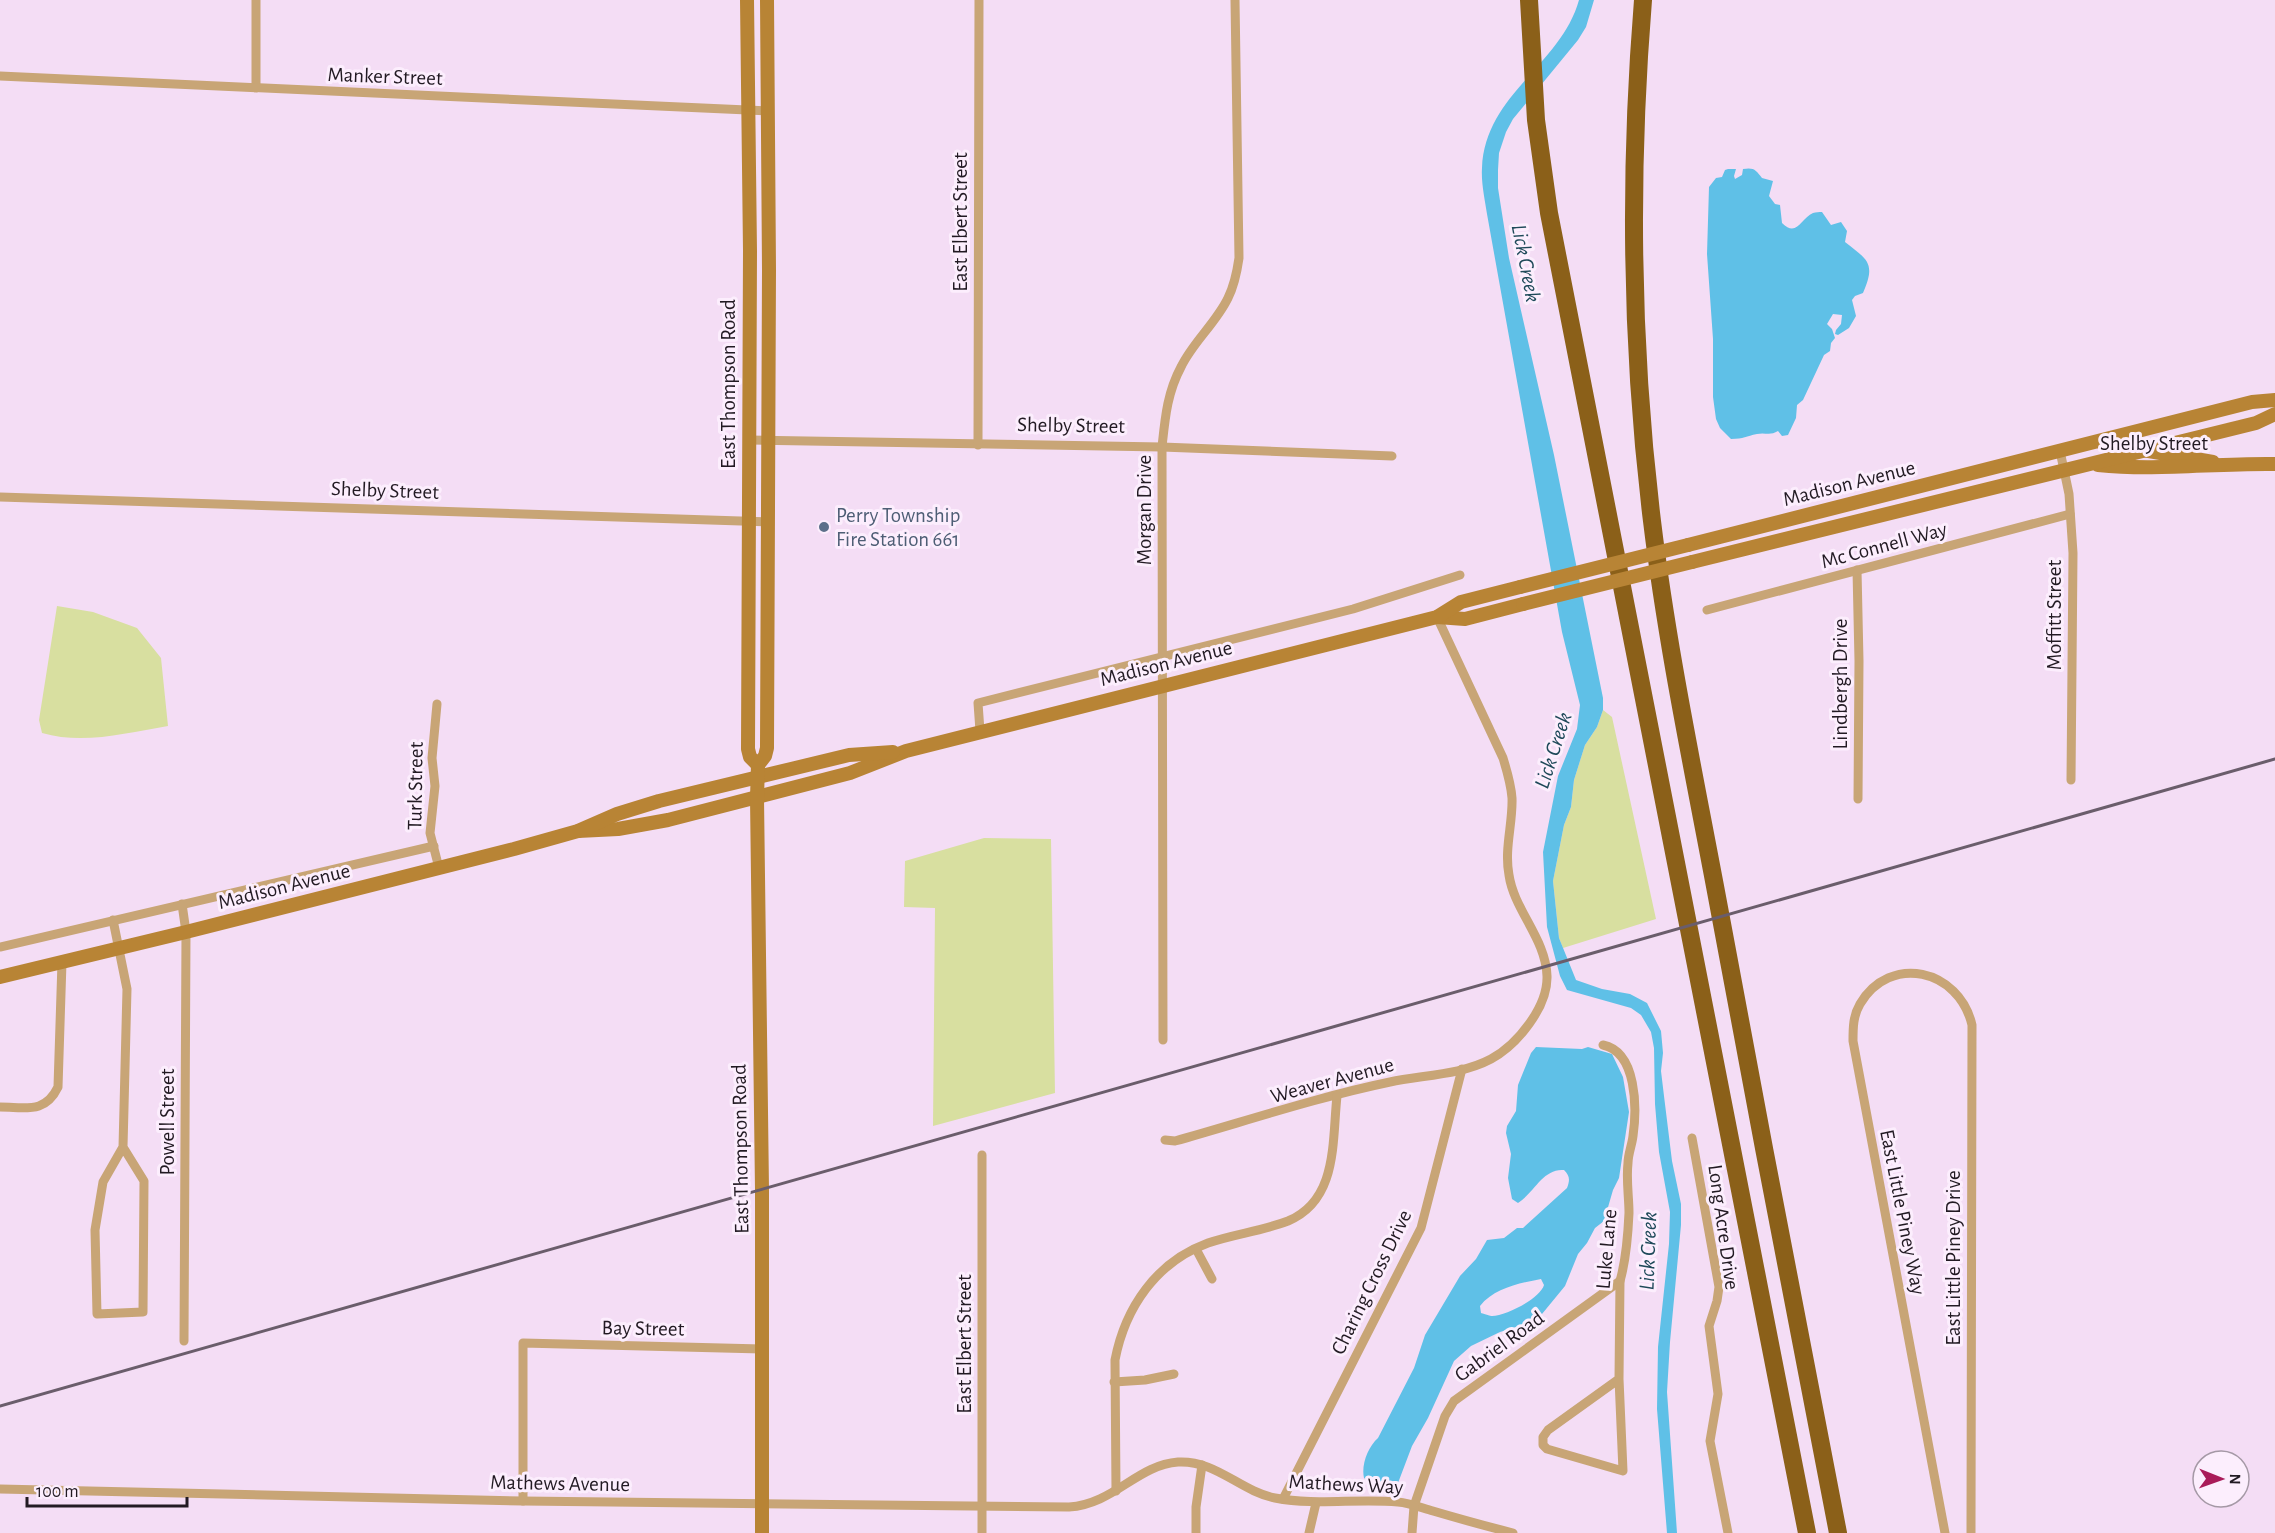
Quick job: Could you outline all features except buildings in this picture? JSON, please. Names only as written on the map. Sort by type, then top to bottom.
[{"type":"highway","points":[[1529,0],[1538,135],[1549,213],[1807,1533]]},
{"type":"highway","points":[[1642,0],[1634,175],[1635,282],[1644,439],[1656,546],[1672,653],[1733,985],[1838,1533]]},
{"type":"main road","name":"East Thompson Road","points":[[747,0],[748,749],[757,771],[762,1189],[762,1533]]},
{"type":"main road","name":"East Thompson Road","points":[[757,771],[767,748],[769,522],[766,0]]},
{"type":"main road","name":"Madison Avenue","points":[[578,831],[656,822],[757,798],[850,773],[906,751],[981,731],[1437,617],[1461,602],[2252,402],[2275,400]]},
{"type":"main road","name":"Madison Avenue","points":[[1437,617],[1466,619],[2065,468],[2256,423],[2275,414]]},
{"type":"main road","points":[[2206,435],[2206,449],[2221,463]]},
{"type":"main road","name":"Shelby Street","points":[[2091,443],[2221,463],[2275,464]]},
{"type":"main road","name":"Shelby Street","points":[[2088,464],[2125,468],[2193,468],[2221,463]]},
{"type":"main road","name":"Madison Avenue","points":[[0,977],[119,949],[578,831],[617,814],[757,771],[849,755],[906,751]]},
{"type":"street","points":[[256,0],[256,88]]},
{"type":"street","name":"East Elbert Street","points":[[978,0],[978,445]]},
{"type":"street","name":"Morgan Drive","points":[[1163,1040],[1162,447],[1166,406],[1176,377],[1185,359],[1229,298],[1236,279],[1239,258],[1235,0]]},
{"type":"street","name":"Manker Street","points":[[0,76],[768,111]]},
{"type":"street","name":"Shelby Street","points":[[749,441],[1162,447],[1392,456]]},
{"type":"street","name":"Moffitt Street","points":[[2060,451],[2065,468],[2073,553],[2071,780]]},
{"type":"street","name":"Shelby Street","points":[[0,497],[769,522]]},
{"type":"street","name":"Mc Connell Way","points":[[1707,610],[2070,514]]},
{"type":"street","name":"Lindbergh Drive","points":[[1857,570],[1858,799]]},
{"type":"street","name":"Madison Avenue","points":[[981,731],[978,703],[1353,609],[1460,574]]},
{"type":"street","name":"Weaver Avenue","points":[[1165,1140],[1175,1141],[1390,1082],[1462,1069],[1484,1062],[1505,1049],[1523,1032],[1537,1011],[1547,977],[1545,963],[1510,880],[1508,854],[1512,797],[1506,767],[1437,617]]},
{"type":"street","name":"Turk Street","points":[[437,704],[432,758],[435,786],[430,833],[439,868]]},
{"type":"street","name":"Madison Avenue","points":[[0,947],[434,846]]},
{"type":"street","name":"Powell Street","points":[[182,904],[186,932],[184,1341]]},
{"type":"street","points":[[113,920],[127,989],[123,1147],[103,1182],[95,1230],[97,1314],[143,1312],[144,1181],[123,1147]]},
{"type":"street","points":[[0,1107],[41,1106],[50,1100],[58,1087],[62,962]]},
{"type":"street","name":"East Little Piney Way","points":[[1946,1533],[1853,1041],[1853,1025],[1859,1005],[1871,990],[1888,979],[1909,973],[1925,975],[1945,983],[1952,989]]},
{"type":"street","name":"East Little Piney Drive","points":[[1952,989],[1967,1006],[1972,1025],[1971,1533]]},
{"type":"street","name":"Luke Lane","points":[[1603,1046],[1614,1048],[1623,1057],[1631,1078],[1636,1103],[1628,1161],[1629,1215],[1620,1281],[1619,1379],[1623,1471],[1551,1451],[1543,1442],[1544,1434],[1619,1379]]},
{"type":"street","name":"Charing Cross Drive","points":[[1283,1499],[1421,1228],[1462,1069]]},
{"type":"street","points":[[1116,1491],[1115,1360],[1119,1341],[1137,1300],[1163,1270],[1196,1249],[1216,1241],[1288,1221],[1298,1217],[1314,1205],[1322,1193],[1328,1174],[1337,1096]]},
{"type":"street","name":"Long Acre Drive","points":[[1692,1138],[1719,1287],[1709,1326],[1718,1394],[1710,1441],[1728,1533]]},
{"type":"street","name":"East Elbert Street","points":[[982,1155],[982,1533]]},
{"type":"street","points":[[1196,1249],[1212,1280]]},
{"type":"street","name":"Gabriel Road","points":[[1412,1533],[1414,1506],[1445,1416],[1454,1401],[1620,1281]]},
{"type":"street","name":"Bay Street","points":[[523,1501],[523,1342],[762,1349]]},
{"type":"street","points":[[1114,1382],[1145,1380],[1174,1374]]},
{"type":"street","name":"Mathews Way","points":[[1116,1491],[1148,1471],[1162,1465],[1182,1462],[1203,1465],[1220,1471],[1259,1493],[1283,1499],[1316,1503],[1400,1502],[1513,1533]]},
{"type":"street","points":[[1196,1533],[1196,1507],[1203,1465]]},
{"type":"street","name":"Mathews Avenue","points":[[0,1488],[523,1501],[1074,1506],[1094,1502],[1116,1491]]},
{"type":"street","points":[[1309,1533],[1316,1503]]},
{"type":"green space","points":[[57,606],[93,612],[137,628],[161,658],[168,726],[89,738],[42,733],[39,720]]},
{"type":"green space","points":[[1603,710],[1612,717],[1656,919],[1563,948],[1559,938],[1553,881],[1564,825],[1571,807],[1574,780],[1585,745],[1597,727]]},
{"type":"green space","points":[[984,838],[1051,839],[1055,1093],[933,1126],[935,908],[904,907],[905,861]]},
{"type":"water","name":"Lick Creek","points":[[1579,0],[1594,0],[1586,27],[1578,40],[1513,119],[1499,153],[1498,188],[1509,258],[1554,455],[1603,698],[1603,710],[1597,727],[1585,745],[1574,780],[1571,807],[1564,825],[1553,881],[1559,938],[1576,980],[1602,989],[1630,994],[1647,1003],[1661,1031],[1663,1053],[1661,1071],[1672,1161],[1681,1204],[1667,1392],[1677,1533],[1667,1533],[1657,1409],[1658,1347],[1669,1244],[1670,1212],[1659,1152],[1654,1048],[1651,1032],[1641,1015],[1631,1008],[1567,990],[1560,976],[1547,927],[1543,852],[1558,776],[1577,729],[1580,705],[1562,632],[1482,180],[1486,142],[1496,120],[1509,99],[1557,43],[1570,23]]},
{"type":"water","points":[[1750,168],[1762,178],[1773,181],[1769,196],[1775,204],[1780,205],[1782,223],[1787,227],[1795,228],[1809,215],[1818,212],[1822,212],[1831,225],[1841,222],[1847,231],[1845,242],[1868,263],[1869,275],[1863,293],[1852,300],[1856,316],[1849,328],[1838,335],[1835,334],[1841,324],[1842,315],[1833,314],[1827,324],[1832,329],[1835,338],[1831,343],[1830,351],[1824,355],[1803,400],[1797,405],[1796,418],[1788,435],[1782,436],[1778,431],[1731,439],[1720,428],[1716,419],[1707,254],[1709,187],[1728,169],[1736,169],[1735,179],[1742,175],[1743,169]]},
{"type":"water","points":[[1536,1047],[1582,1049],[1588,1047],[1612,1054],[1623,1077],[1629,1112],[1619,1178],[1604,1221],[1595,1228],[1578,1254],[1565,1286],[1542,1314],[1529,1323],[1500,1332],[1471,1346],[1454,1361],[1428,1418],[1412,1446],[1398,1483],[1376,1484],[1364,1478],[1366,1457],[1414,1368],[1425,1335],[1460,1276],[1476,1259],[1487,1240],[1504,1238],[1517,1228],[1523,1228],[1567,1188],[1569,1180],[1567,1174],[1564,1170],[1557,1170],[1544,1177],[1518,1203],[1512,1199],[1508,1178],[1511,1154],[1506,1133],[1507,1126],[1516,1111],[1518,1085],[1531,1053]],"holes":[[[1541,1279],[1544,1285],[1536,1296],[1504,1314],[1491,1316],[1481,1313],[1480,1306],[1500,1291]]]},
{"type":"railway","points":[[0,1406],[2275,759]]},
{"type":"place","name":"Perry Township Fire Station 661","points":[[824,527]]}]
